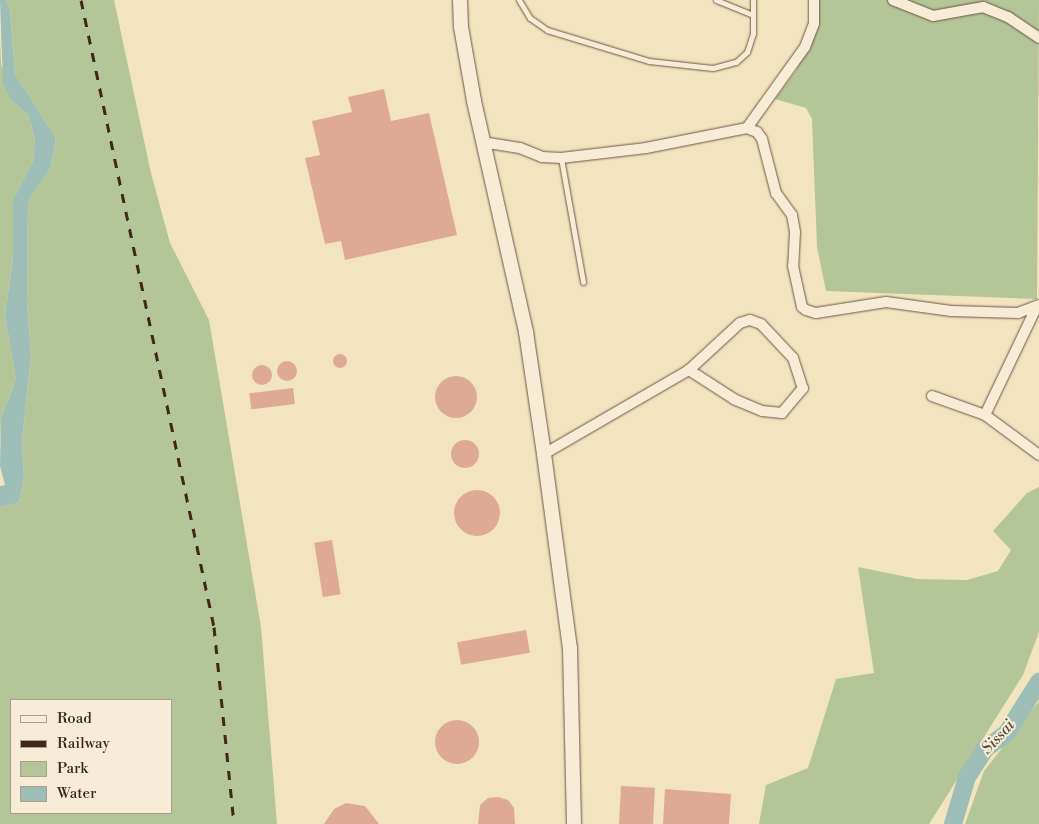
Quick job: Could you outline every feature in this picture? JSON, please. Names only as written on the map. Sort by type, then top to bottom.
[{"type":"street","points":[[460,0],[461,27],[482,142],[526,332],[544,454],[570,648],[574,824]]},
{"type":"street","points":[[747,128],[805,48],[814,24],[814,0]]},
{"type":"street","points":[[893,0],[933,16],[983,7],[1008,17],[1039,38]]},
{"type":"street","points":[[482,142],[520,148],[542,157],[561,158],[663,145],[747,128],[756,132],[762,139],[776,193],[792,215],[793,266],[802,307],[806,310],[816,313],[886,302],[987,313],[1018,313],[1038,305]]},
{"type":"street","points":[[985,415],[1038,305]]},
{"type":"street","points":[[544,454],[689,370],[740,323],[750,320],[761,324],[793,358],[803,388],[782,413],[762,410],[734,399],[689,370]]},
{"type":"street","points":[[932,396],[985,415],[1039,455]]},
{"type":"lane","points":[[519,0],[530,18],[547,30],[649,60],[713,68],[736,62],[747,52],[753,15],[753,0]]},
{"type":"lane","points":[[716,0],[753,15]]},
{"type":"lane","points":[[561,158],[583,282]]},
{"type":"green space","points":[[6,0],[114,0],[151,173],[170,243],[209,320],[261,627],[277,824],[0,824],[0,507],[19,503],[24,477],[22,440],[31,356],[27,302],[28,201],[51,167],[56,138],[15,74],[10,11]]},
{"type":"green space","points":[[818,0],[1039,0],[1037,299],[826,291],[817,247],[812,119],[806,108],[775,99],[796,71],[819,25]]},
{"type":"green space","points":[[0,37],[1,64],[12,101],[29,116],[35,141],[33,161],[13,200],[13,258],[5,316],[16,379],[1,419],[0,440]]},
{"type":"green space","points":[[1039,487],[1039,632],[1023,675],[929,824],[759,824],[766,785],[808,768],[836,679],[874,673],[858,567],[917,579],[967,580],[998,571],[1011,550],[993,531],[1027,493]]},
{"type":"green space","points":[[1039,701],[1039,824],[965,824],[984,771]]},
{"type":"water","points":[[0,0],[6,0],[10,11],[15,74],[56,138],[51,167],[28,201],[27,302],[31,356],[22,440],[24,477],[19,503],[0,507],[0,486],[5,485],[0,466],[1,419],[16,379],[5,316],[13,258],[13,200],[33,161],[35,141],[29,116],[12,101],[3,84]]},
{"type":"building","points":[[384,89],[391,121],[429,113],[457,235],[345,260],[341,241],[325,244],[305,158],[320,155],[312,121],[352,112],[348,97]]},
{"type":"building","points":[[337,354],[343,354],[347,361],[343,368],[337,368],[333,364],[333,358]]},
{"type":"building","points":[[287,361],[294,364],[297,371],[294,378],[287,381],[280,378],[277,371],[280,364]]},
{"type":"building","points":[[262,365],[269,368],[272,375],[269,382],[262,385],[255,382],[252,375],[255,368]]},
{"type":"building","points":[[452,376],[460,376],[471,382],[477,397],[471,412],[460,418],[452,418],[441,412],[435,401],[435,393],[441,382]]},
{"type":"building","points":[[293,388],[295,404],[251,409],[249,393]]},
{"type":"building","points":[[465,440],[475,444],[479,454],[475,464],[465,468],[455,464],[451,454],[455,444]]},
{"type":"building","points":[[477,490],[490,494],[496,500],[500,513],[496,526],[490,532],[477,536],[464,532],[458,526],[454,513],[458,500],[464,494]]},
{"type":"building","points":[[332,540],[341,594],[323,597],[314,543]]},
{"type":"building","points":[[526,630],[530,653],[461,665],[457,642]]},
{"type":"building","points":[[457,720],[469,724],[475,730],[479,742],[475,754],[469,760],[457,764],[445,760],[439,754],[435,742],[439,730],[445,724]]},
{"type":"building","points":[[621,786],[655,788],[653,824],[619,824]]},
{"type":"building","points":[[665,789],[731,794],[729,824],[663,824]]},
{"type":"building","points":[[498,797],[508,800],[514,808],[515,824],[478,824],[480,805],[488,798]]},
{"type":"building","points":[[346,803],[365,806],[379,824],[324,824],[334,809]]},
{"type":"waterway","name":"Sissai","points":[[953,824],[967,777],[985,749],[1006,734],[1039,682]]},
{"type":"railway","points":[[81,0],[214,627],[234,824]]}]
